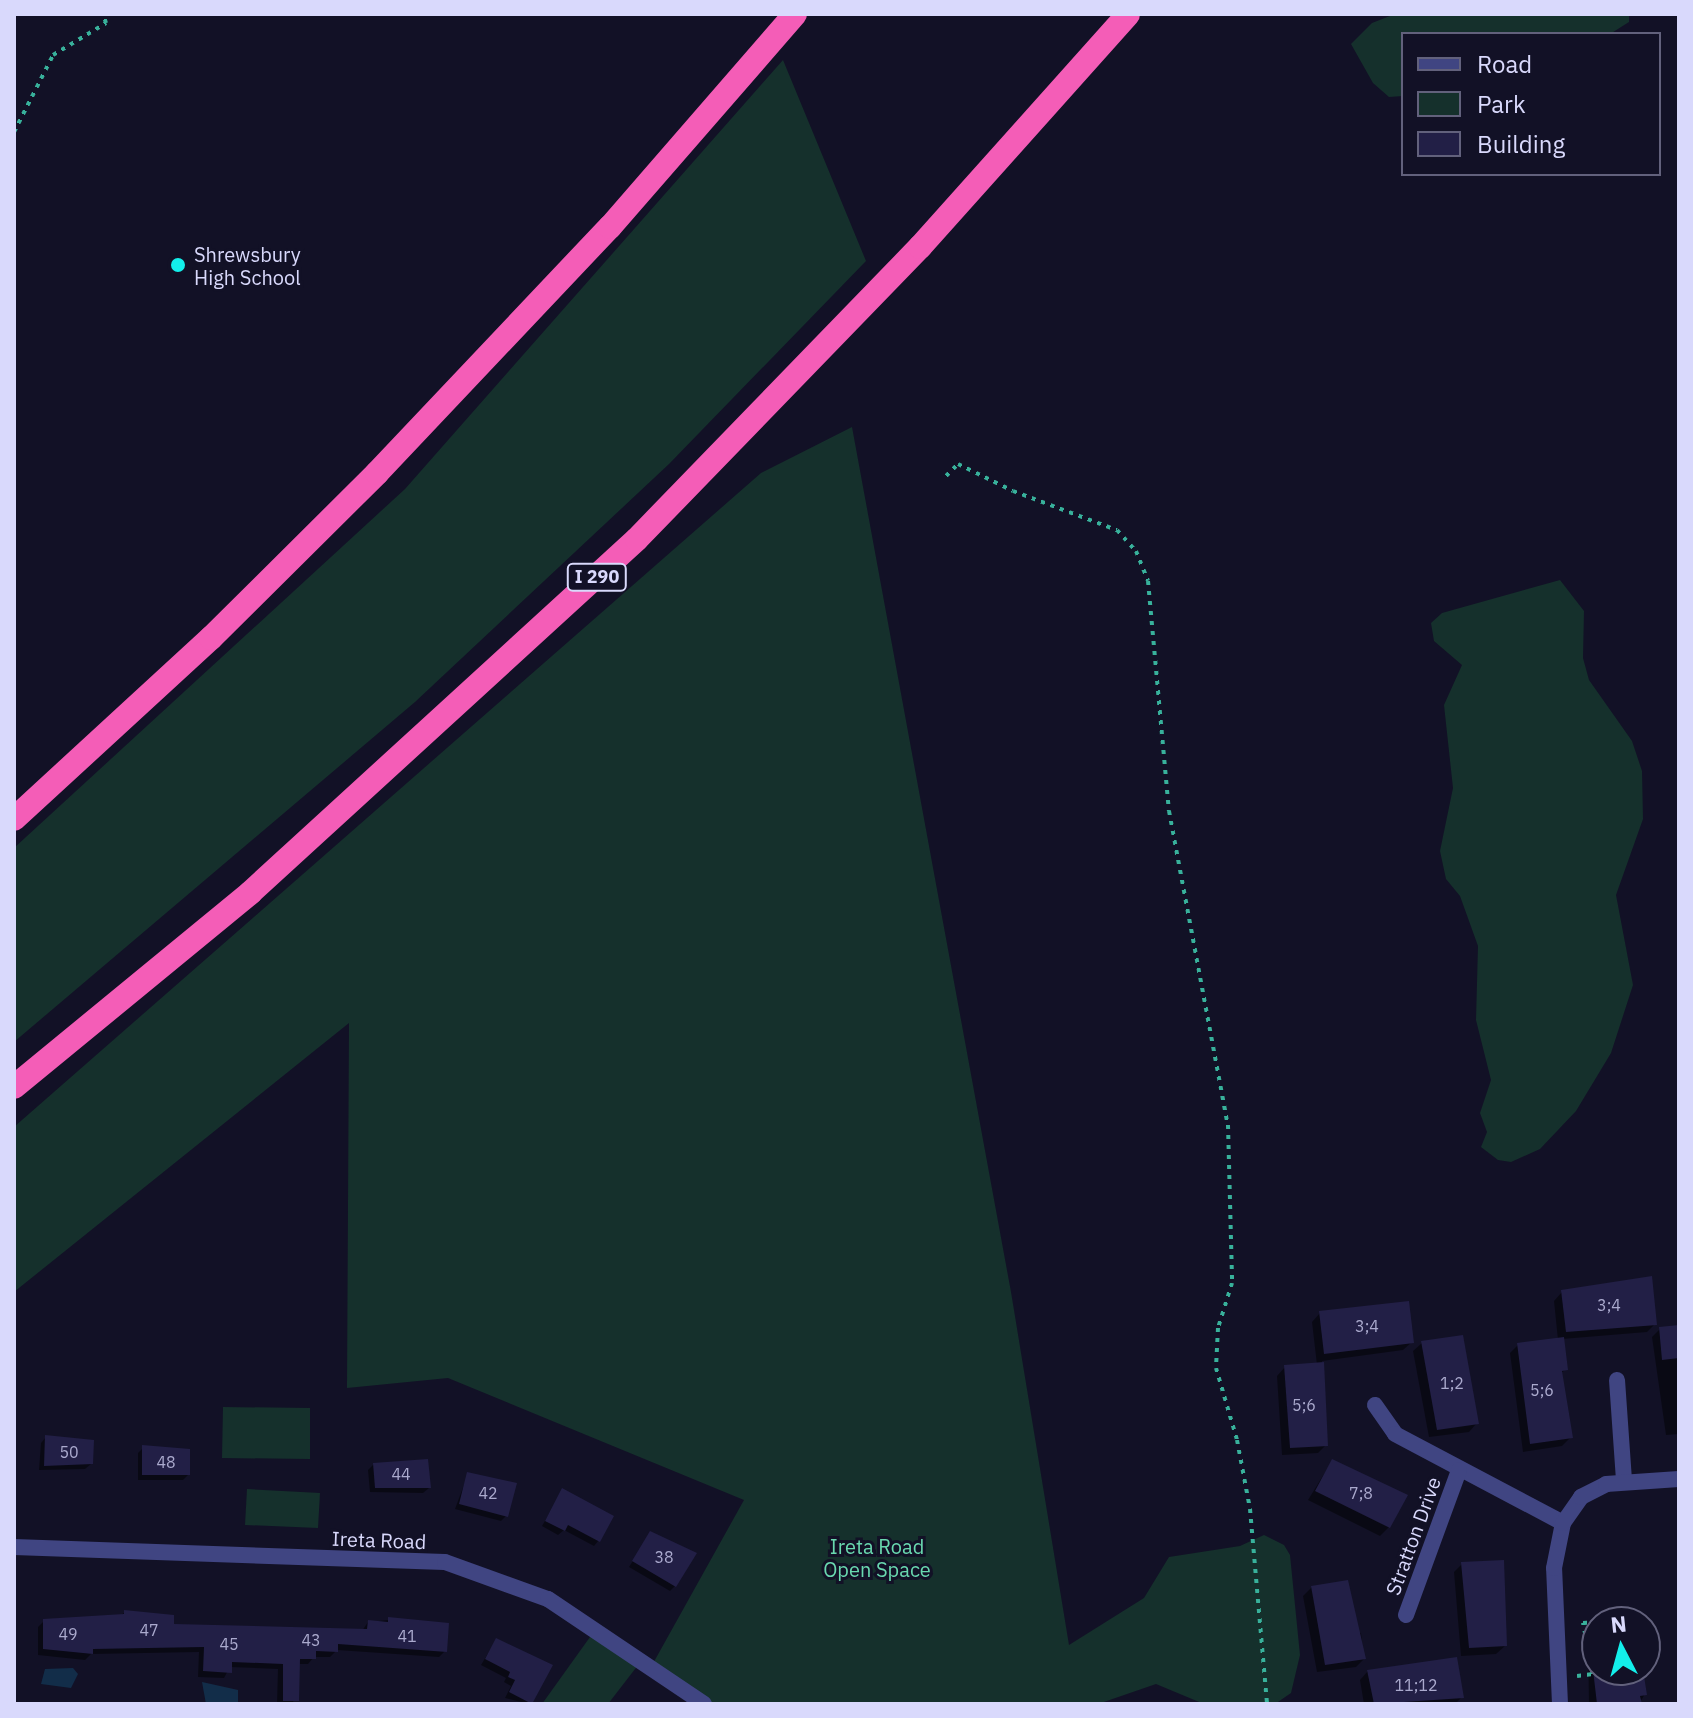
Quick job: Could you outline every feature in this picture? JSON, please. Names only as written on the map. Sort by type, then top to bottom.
[{"type":"highway","points":[[14,819],[211,638],[388,463],[610,227],[795,14]]},
{"type":"highway","name":"I 290","points":[[14,1087],[261,883],[637,539],[898,271],[1128,14]]},
{"type":"street","points":[[1617,1380],[1624,1480]]},
{"type":"street","name":"Stratton Drive","points":[[1375,1405],[1395,1434],[1563,1523]]},
{"type":"street","name":"Stratton Drive","points":[[1406,1615],[1459,1470]]},
{"type":"street","points":[[1560,1704],[1554,1568],[1563,1523],[1581,1497],[1624,1480],[1679,1479]]},
{"type":"street","name":"Ireta Road","points":[[14,1547],[445,1562],[548,1599],[704,1704]]},
{"type":"path","points":[[14,132],[53,55],[106,23],[103,14]]},
{"type":"path","points":[[946,476],[958,464],[1013,491],[1117,530],[1136,551],[1148,581],[1169,811],[1228,1125],[1232,1283],[1218,1328],[1216,1368],[1250,1509],[1267,1704]]},
{"type":"path","points":[[1568,1625],[1581,1623]]},
{"type":"path","points":[[1571,1677],[1581,1676]]},
{"type":"green space","points":[[1395,14],[1629,14],[1629,22],[1613,32],[1401,32],[1401,96],[1389,97],[1373,83],[1351,44],[1372,23]]},
{"type":"green space","points":[[783,60],[866,261],[669,464],[415,702],[14,1042],[14,848],[405,489]]},
{"type":"green space","name":"Ireta Road Open Space","points":[[852,427],[1011,1292],[1069,1645],[1144,1598],[1169,1557],[1240,1546],[1264,1535],[1284,1545],[1290,1555],[1300,1655],[1291,1693],[1275,1704],[1204,1704],[1156,1684],[1098,1704],[704,1704],[651,1667],[744,1500],[448,1378],[347,1388],[349,1023],[14,1292],[14,1127],[761,473]]},
{"type":"green space","points":[[1560,580],[1584,611],[1583,658],[1589,680],[1632,741],[1642,771],[1643,819],[1616,895],[1633,985],[1611,1053],[1576,1111],[1540,1149],[1511,1162],[1498,1160],[1481,1147],[1487,1132],[1480,1113],[1491,1080],[1476,1020],[1478,946],[1460,896],[1446,879],[1440,851],[1453,788],[1444,705],[1462,665],[1434,641],[1431,623],[1442,613]]},
{"type":"green space","points":[[223,1407],[310,1408],[310,1459],[222,1458]]},
{"type":"green space","points":[[247,1489],[320,1493],[318,1528],[245,1525]]},
{"type":"green space","points":[[595,1630],[642,1660],[608,1704],[542,1704]]},
{"type":"water","points":[[73,1668],[78,1674],[71,1688],[41,1684],[45,1669]]},
{"type":"water","points":[[202,1682],[238,1690],[238,1704],[206,1704]]},
{"type":"building","points":[[1652,1276],[1657,1325],[1566,1332],[1561,1290]]},
{"type":"building","points":[[1409,1301],[1414,1343],[1324,1354],[1319,1311]]},
{"type":"building","points":[[1679,1325],[1679,1358],[1662,1360],[1659,1327]]},
{"type":"building","points":[[1463,1335],[1479,1424],[1437,1430],[1421,1341]]},
{"type":"building","points":[[1564,1337],[1568,1370],[1562,1371],[1573,1438],[1530,1444],[1517,1343]]},
{"type":"building","points":[[1324,1362],[1328,1446],[1290,1448],[1284,1365]]},
{"type":"building","points":[[45,1435],[94,1440],[93,1464],[44,1466]]},
{"type":"building","points":[[142,1445],[190,1449],[190,1475],[142,1475]]},
{"type":"building","points":[[428,1459],[431,1488],[375,1488],[373,1463]]},
{"type":"building","points":[[1332,1459],[1408,1495],[1390,1528],[1315,1491]]},
{"type":"building","points":[[467,1472],[517,1483],[508,1517],[459,1504]]},
{"type":"building","points":[[562,1488],[614,1516],[600,1542],[568,1525],[565,1531],[545,1521]]},
{"type":"building","points":[[650,1531],[697,1553],[676,1587],[632,1561]]},
{"type":"building","points":[[1504,1560],[1507,1646],[1469,1648],[1461,1562]]},
{"type":"building","points":[[1348,1580],[1366,1659],[1325,1665],[1311,1586]]},
{"type":"building","points":[[124,1610],[174,1615],[174,1624],[367,1629],[368,1620],[388,1622],[388,1617],[449,1623],[447,1652],[338,1644],[338,1652],[316,1651],[316,1659],[300,1659],[299,1701],[283,1701],[283,1664],[232,1662],[232,1673],[203,1671],[204,1647],[93,1649],[93,1654],[43,1649],[43,1619],[124,1614]]},
{"type":"building","points":[[496,1638],[553,1665],[532,1704],[509,1692],[515,1680],[508,1677],[510,1672],[485,1659]]},
{"type":"building","points":[[1457,1657],[1464,1698],[1374,1704],[1367,1670]]},
{"type":"building","points":[[1595,1686],[1646,1686],[1647,1695],[1640,1696],[1642,1704],[1597,1704]]},
{"type":"place","name":"Shrewsbury High School","points":[[178,265]]}]
